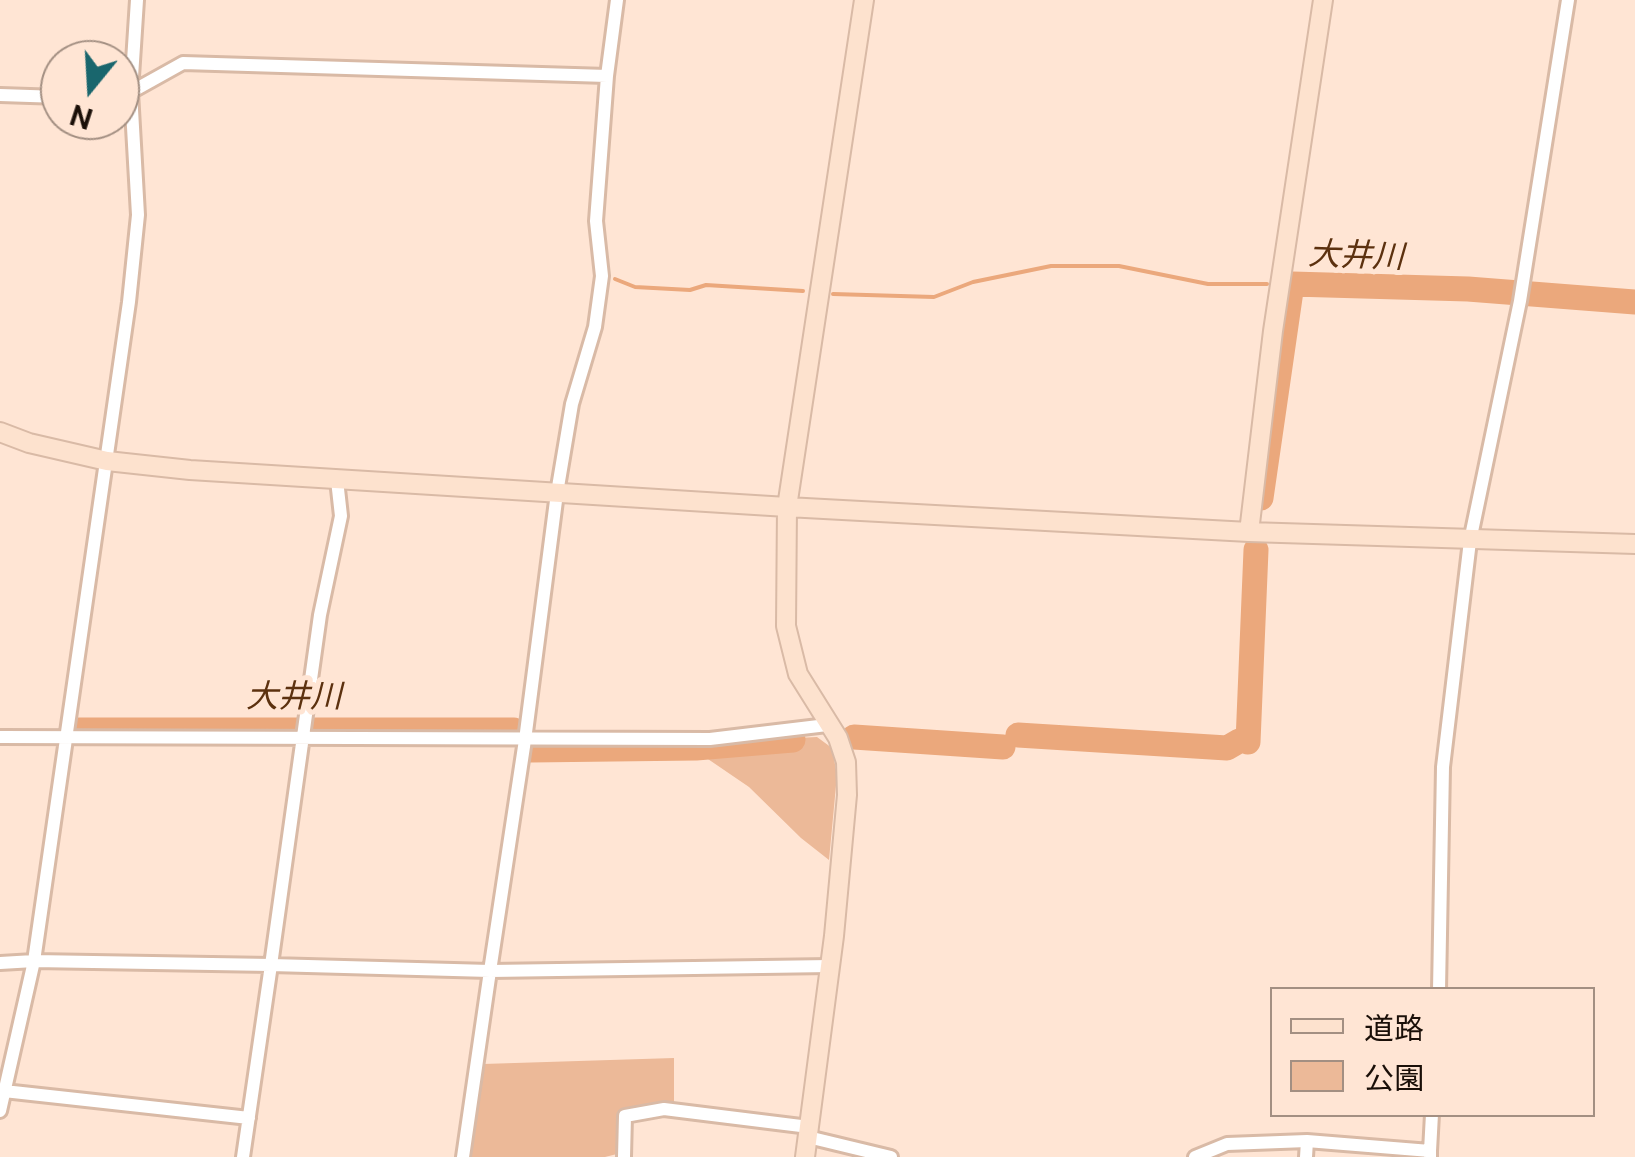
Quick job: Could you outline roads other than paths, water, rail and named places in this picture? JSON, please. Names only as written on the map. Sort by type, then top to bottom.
[{"type":"street","points":[[132,40],[137,0]]},
{"type":"street","points":[[463,1157],[557,493],[572,404],[596,327],[602,276],[596,221],[616,0]]},
{"type":"street","points":[[806,1157],[830,966],[846,762],[838,738],[798,674],[786,626],[788,507],[864,0]]},
{"type":"street","points":[[1249,532],[1273,331],[1323,0]]},
{"type":"street","points":[[1439,987],[1443,767],[1470,541],[1521,296],[1568,0]]},
{"type":"street","points":[[140,85],[184,63],[608,76]]},
{"type":"street","points":[[0,95],[40,96]]},
{"type":"street","points":[[0,1111],[4,1073],[34,961],[107,461],[138,216],[130,140]]},
{"type":"street","points":[[0,432],[107,461],[338,480],[1249,532],[1635,544]]},
{"type":"street","points":[[244,1157],[320,615],[342,516],[338,480]]},
{"type":"street","points":[[0,736],[710,740],[827,725]]},
{"type":"street","points":[[0,963],[490,971],[830,966]]},
{"type":"street","points":[[4,1092],[249,1118]]},
{"type":"street","points":[[624,1157],[625,1116],[664,1108],[809,1132],[891,1157]]},
{"type":"street","points":[[1195,1157],[1227,1144],[1307,1141],[1430,1154],[1432,1117]]},
{"type":"street","points":[[1306,1157],[1307,1141]]},
{"type":"waterway","points":[[833,294],[934,297],[973,282],[1051,266],[1119,266],[1208,284],[1267,284]]},
{"type":"waterway","points":[[615,279],[635,287],[690,290],[706,285],[803,291]]},
{"type":"waterway","name":"大井川","points":[[1261,498],[1292,284],[1468,289],[1635,302]]},
{"type":"waterway","name":"大井川","points":[[1248,742],[1256,550]]},
{"type":"waterway","name":"大井川","points":[[75,730],[514,730]]},
{"type":"waterway","name":"大井川","points":[[1018,735],[1227,748],[1239,741]]},
{"type":"waterway","name":"大井川","points":[[854,737],[1003,747]]},
{"type":"waterway","name":"大井川","points":[[531,750],[696,748],[793,740]]}]
